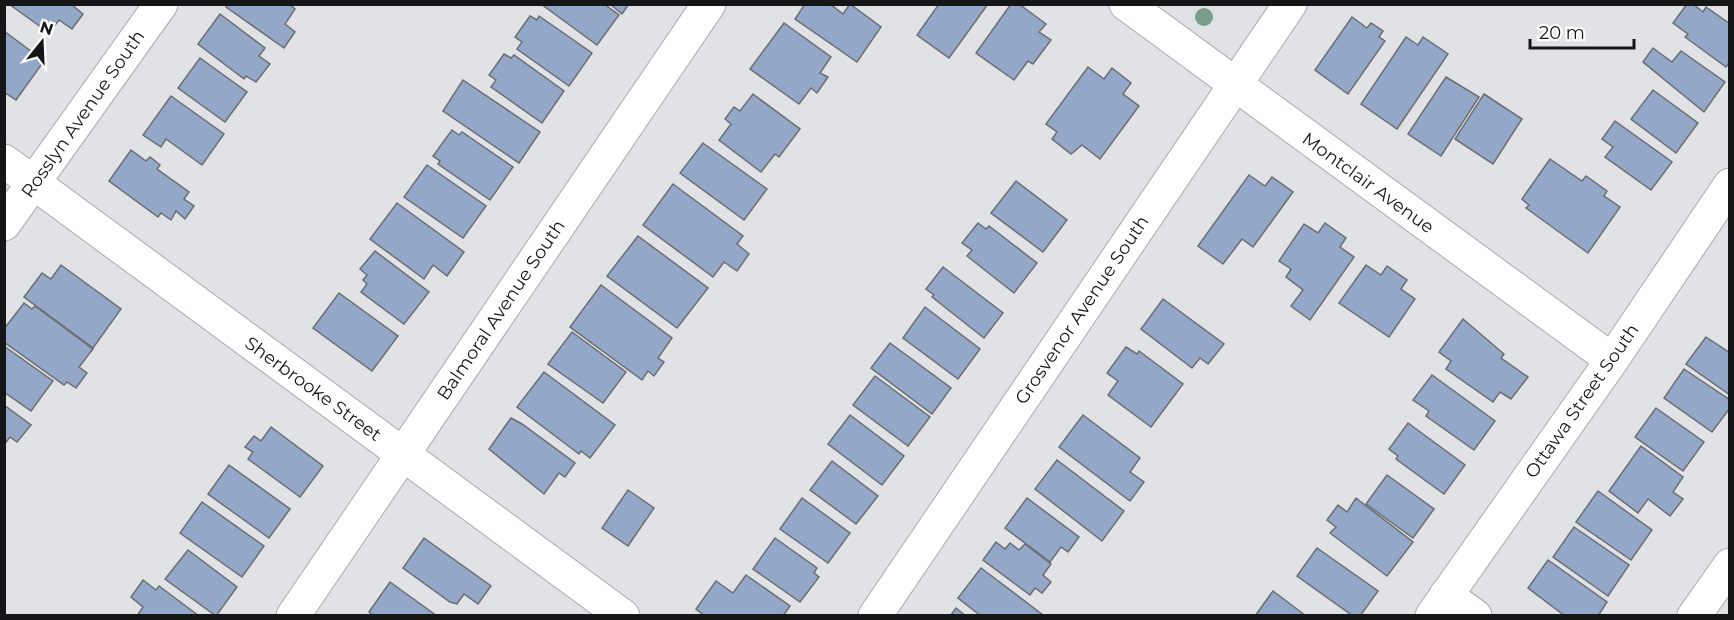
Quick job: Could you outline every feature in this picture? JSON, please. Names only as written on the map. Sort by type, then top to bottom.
[{"type":"street","name":"Rosslyn Avenue South","points":[[4,224],[160,4]]},
{"type":"street","name":"Balmoral Avenue South","points":[[293,615],[709,4]]},
{"type":"street","name":"Montclair Avenue","points":[[1126,4],[1612,360]]},
{"type":"street","name":"Grosvenor Avenue South","points":[[875,615],[1290,4]]},
{"type":"street","name":"Sherbrooke Street","points":[[4,161],[623,615]]},
{"type":"street","name":"Ottawa Street South","points":[[1439,605],[1612,360],[1730,185]]},
{"type":"street","points":[[1694,615],[1730,565]]},
{"type":"street","points":[[1439,605],[1475,615]]},
{"type":"building","points":[[9,4],[71,4],[83,14],[72,29],[59,20],[49,33]]},
{"type":"building","points":[[227,4],[289,4],[295,9],[285,24],[295,32],[284,48],[226,7]]},
{"type":"building","points":[[541,4],[604,4],[619,15],[597,45]]},
{"type":"building","points":[[610,4],[629,4],[622,14]]},
{"type":"building","points":[[805,4],[830,4],[843,14],[850,4],[881,27],[857,62],[795,19]]},
{"type":"building","points":[[939,4],[988,4],[949,58],[917,35]]},
{"type":"building","points":[[1011,4],[1019,4],[1046,24],[1039,32],[1051,40],[1033,64],[1028,61],[1014,80],[976,53]]},
{"type":"building","points":[[1687,4],[1693,4],[1703,12],[1706,7],[1730,24],[1730,62],[1726,67],[1685,37],[1688,34],[1673,23]]},
{"type":"building","points":[[220,14],[265,48],[259,56],[270,64],[256,82],[246,76],[244,79],[198,44]]},
{"type":"building","points":[[530,16],[537,20],[539,16],[592,53],[569,86],[517,49],[522,42],[515,37]]},
{"type":"building","points":[[1352,17],[1367,28],[1371,23],[1383,31],[1379,37],[1385,41],[1348,94],[1315,70]]},
{"type":"building","points":[[784,23],[831,57],[820,73],[828,77],[817,93],[811,88],[799,104],[750,69]]},
{"type":"building","points":[[4,31],[44,61],[16,100],[4,92]]},
{"type":"building","points":[[1406,37],[1418,45],[1423,37],[1448,54],[1397,129],[1361,104]]},
{"type":"building","points":[[1653,48],[1672,62],[1681,51],[1725,82],[1704,112],[1643,62]]},
{"type":"building","points":[[504,54],[511,58],[514,55],[564,91],[542,123],[491,87],[496,80],[489,75]]},
{"type":"building","points":[[200,58],[247,92],[225,122],[178,88]]},
{"type":"building","points":[[1088,67],[1104,79],[1112,68],[1131,83],[1123,94],[1139,106],[1100,159],[1082,145],[1071,154],[1052,139],[1057,132],[1046,124]]},
{"type":"building","points":[[1446,77],[1479,97],[1441,156],[1408,134]]},
{"type":"building","points":[[463,80],[540,132],[519,163],[443,111]]},
{"type":"building","points":[[1653,90],[1698,123],[1676,153],[1631,119]]},
{"type":"building","points":[[753,94],[800,129],[779,157],[775,154],[761,172],[719,140],[731,124],[725,119],[734,107],[740,111]]},
{"type":"building","points":[[1484,94],[1522,119],[1493,164],[1455,139]]},
{"type":"building","points":[[171,96],[224,134],[202,165],[166,139],[161,147],[143,135]]},
{"type":"building","points":[[1615,121],[1672,162],[1651,190],[1605,157],[1613,147],[1602,139]]},
{"type":"building","points":[[452,130],[459,135],[462,132],[513,167],[490,200],[438,164],[440,161],[433,156]]},
{"type":"building","points":[[703,143],[767,189],[744,220],[680,173]]},
{"type":"building","points":[[131,150],[146,161],[150,157],[160,165],[157,169],[189,192],[184,199],[194,206],[185,219],[176,211],[171,220],[161,213],[158,217],[109,181]]},
{"type":"building","points":[[1550,159],[1582,181],[1586,176],[1607,191],[1604,196],[1620,207],[1588,253],[1526,208],[1529,205],[1522,199]]},
{"type":"building","points":[[427,165],[486,206],[463,238],[404,197]]},
{"type":"building","points":[[1249,175],[1265,186],[1272,177],[1293,192],[1253,247],[1242,239],[1223,264],[1198,246]]},
{"type":"building","points":[[1016,181],[1067,220],[1043,252],[991,213]]},
{"type":"building","points":[[673,184],[743,236],[737,244],[749,254],[737,271],[724,262],[713,277],[643,225]]},
{"type":"building","points":[[397,203],[464,252],[447,276],[433,265],[424,279],[370,239]]},
{"type":"building","points":[[978,223],[986,229],[989,226],[1037,263],[1014,293],[967,256],[972,250],[962,243]]},
{"type":"building","points":[[1325,223],[1346,238],[1340,247],[1354,257],[1310,320],[1291,306],[1303,290],[1286,277],[1291,269],[1279,261],[1304,224],[1318,233]]},
{"type":"building","points":[[638,236],[708,288],[677,328],[607,276]]},
{"type":"building","points":[[375,251],[429,292],[404,324],[361,292],[367,284],[363,280],[367,275],[360,269]]},
{"type":"building","points":[[61,265],[121,309],[93,348],[24,297],[42,273],[51,279]]},
{"type":"building","points":[[1366,265],[1381,275],[1387,266],[1407,280],[1401,289],[1415,299],[1389,337],[1339,303]]},
{"type":"building","points":[[943,267],[1003,313],[984,338],[932,297],[934,295],[926,289]]},
{"type":"building","points":[[601,285],[672,338],[658,358],[664,362],[654,376],[648,371],[642,380],[570,327]]},
{"type":"building","points":[[339,293],[398,336],[372,371],[313,328]]},
{"type":"building","points":[[1163,299],[1224,344],[1208,364],[1200,358],[1192,368],[1141,329]]},
{"type":"building","points":[[24,303],[32,309],[35,306],[93,349],[79,367],[87,373],[76,388],[67,382],[64,385],[4,342],[4,329]]},
{"type":"building","points":[[925,307],[980,349],[958,379],[903,338]]},
{"type":"building","points":[[1463,319],[1504,354],[1501,358],[1528,377],[1511,399],[1500,392],[1493,402],[1446,369],[1451,361],[1439,352]]},
{"type":"building","points":[[572,332],[626,372],[603,403],[548,364]]},
{"type":"building","points":[[1706,337],[1730,353],[1730,395],[1686,364]]},
{"type":"building","points":[[890,343],[951,388],[932,414],[871,368]]},
{"type":"building","points":[[4,346],[53,381],[31,411],[4,392]]},
{"type":"building","points":[[1126,347],[1137,354],[1139,351],[1183,384],[1151,427],[1108,395],[1118,381],[1107,373]]},
{"type":"building","points":[[1684,369],[1730,400],[1730,408],[1712,432],[1664,398]]},
{"type":"building","points":[[544,372],[615,425],[590,458],[581,451],[579,454],[517,407]]},
{"type":"building","points":[[1432,375],[1495,421],[1474,450],[1426,416],[1429,411],[1413,400]]},
{"type":"building","points":[[875,376],[930,417],[908,446],[853,405]]},
{"type":"building","points":[[4,405],[31,425],[17,442],[10,437],[4,445]]},
{"type":"building","points":[[1656,408],[1704,442],[1683,471],[1635,437]]},
{"type":"building","points":[[850,415],[904,456],[882,485],[828,444]]},
{"type":"building","points":[[1083,415],[1140,458],[1130,472],[1144,482],[1130,501],[1059,447]]},
{"type":"building","points":[[511,418],[575,463],[565,477],[559,473],[544,494],[489,449]]},
{"type":"building","points":[[1408,423],[1465,465],[1444,494],[1396,459],[1398,456],[1389,449]]},
{"type":"building","points":[[271,427],[323,466],[300,497],[248,459],[253,452],[245,447],[254,436],[261,441]]},
{"type":"building","points":[[1641,446],[1683,477],[1673,492],[1683,499],[1670,516],[1648,499],[1638,513],[1609,491]]},
{"type":"building","points":[[1057,460],[1124,511],[1102,541],[1035,489]]},
{"type":"building","points":[[832,461],[878,496],[856,524],[810,490]]},
{"type":"building","points":[[229,465],[290,509],[269,538],[208,494]]},
{"type":"building","points":[[1387,475],[1434,509],[1413,538],[1366,504]]},
{"type":"building","points":[[628,490],[654,508],[628,546],[602,528]]},
{"type":"building","points":[[1598,491],[1652,530],[1631,560],[1576,522]]},
{"type":"building","points":[[802,498],[850,533],[828,563],[780,529]]},
{"type":"building","points":[[1027,498],[1079,537],[1068,552],[1061,547],[1050,562],[1005,528]]},
{"type":"building","points":[[1356,498],[1413,542],[1387,576],[1330,533],[1336,527],[1327,520],[1338,505],[1347,512]]},
{"type":"building","points":[[202,502],[264,546],[242,577],[180,533]]},
{"type":"building","points":[[1574,527],[1629,565],[1608,596],[1553,557]]},
{"type":"building","points":[[424,538],[491,586],[478,604],[464,594],[457,604],[450,602],[403,568]]},
{"type":"building","points":[[775,538],[817,568],[814,573],[819,577],[800,602],[753,569]]},
{"type":"building","points":[[996,542],[1005,549],[1010,543],[1019,550],[1025,544],[1051,564],[1043,575],[1051,582],[1042,593],[1035,588],[1030,595],[983,560]]},
{"type":"building","points":[[1317,548],[1378,591],[1360,616],[1353,616],[1297,576]]},
{"type":"building","points":[[188,550],[237,587],[216,616],[165,579]]},
{"type":"building","points":[[1548,560],[1607,602],[1598,616],[1565,616],[1528,588]]},
{"type":"building","points":[[981,568],[1043,615],[981,616],[958,598]]},
{"type":"building","points":[[746,575],[790,606],[783,616],[705,616],[696,609],[716,581],[733,593]]},
{"type":"building","points":[[143,580],[156,590],[159,586],[199,616],[137,616],[143,607],[131,597]]},
{"type":"building","points":[[390,582],[437,616],[373,616],[369,612]]},
{"type":"building","points":[[1273,591],[1306,616],[1255,616]]},
{"type":"building","points":[[956,608],[966,616],[950,616]]}]
